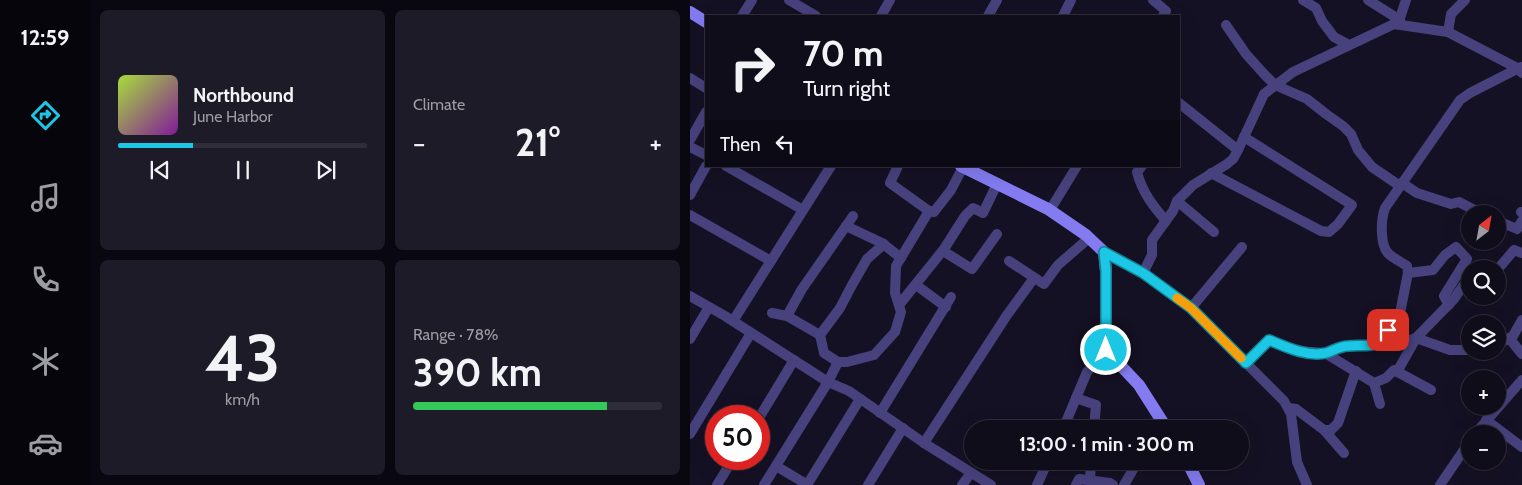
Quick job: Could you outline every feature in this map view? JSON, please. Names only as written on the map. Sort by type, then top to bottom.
[{"type":"main road","points":[[690,12],[705,21]]},
{"type":"main road","points":[[968,168],[1050,210],[1089,238],[1104,252],[1106,271],[1106,350],[1139,385],[1161,420]]},
{"type":"main road","points":[[1192,470],[1199,485]]},
{"type":"street","points":[[743,15],[752,0]]},
{"type":"street","points":[[789,0],[814,15]]},
{"type":"street","points":[[882,15],[890,0]]},
{"type":"street","points":[[993,14],[997,0]]},
{"type":"street","points":[[1064,15],[1071,0]]},
{"type":"street","points":[[1153,0],[1166,11],[1164,15]]},
{"type":"street","points":[[1303,0],[1316,8],[1322,21],[1334,37],[1349,45]]},
{"type":"street","points":[[1368,0],[1399,22],[1448,32],[1520,69]]},
{"type":"street","points":[[1399,22],[1406,0]]},
{"type":"street","points":[[1448,32],[1451,14],[1466,0]]},
{"type":"street","points":[[1143,273],[1152,255],[1152,240],[1178,202],[1193,185],[1227,164],[1238,150],[1264,94],[1293,72],[1391,24],[1399,22]]},
{"type":"street","points":[[1226,26],[1246,54],[1275,85],[1308,99],[1343,126],[1351,134],[1358,150],[1372,166],[1417,193],[1451,204],[1460,202],[1466,205]]},
{"type":"street","points":[[1246,363],[1269,340],[1295,351],[1324,353],[1347,346],[1369,346],[1382,339],[1400,313],[1408,273],[1407,266],[1388,254],[1384,245],[1382,227],[1385,208],[1460,100],[1470,93],[1520,69]]},
{"type":"street","points":[[690,78],[705,87]]},
{"type":"street","points":[[1180,104],[1238,150]]},
{"type":"street","points":[[690,140],[705,114]]},
{"type":"street","points":[[1211,174],[1321,232],[1329,232],[1338,224],[1352,205],[1244,137]]},
{"type":"street","points":[[690,147],[705,154]]},
{"type":"street","points":[[690,194],[705,167]]},
{"type":"street","points":[[733,321],[830,167]]},
{"type":"street","points":[[898,167],[890,183],[929,211],[934,212],[968,168]]},
{"type":"street","points":[[1050,210],[1076,167]]},
{"type":"street","points":[[1141,167],[1137,172],[1140,184],[1148,200],[1166,221]]},
{"type":"street","points":[[733,168],[804,210]]},
{"type":"street","points":[[899,306],[943,251],[965,216],[973,208],[983,213],[997,184]]},
{"type":"street","points":[[1178,202],[1214,232]]},
{"type":"street","points":[[772,313],[787,316],[820,336],[824,353],[838,362],[847,362],[874,355],[895,332],[901,312],[895,293],[896,266],[929,211]]},
{"type":"street","points":[[690,215],[771,261]]},
{"type":"street","points":[[787,316],[802,289],[853,216]]},
{"type":"street","points":[[1506,224],[1517,229],[1522,221]]},
{"type":"street","points":[[846,226],[884,244],[901,258]]},
{"type":"street","points":[[943,251],[972,269],[997,234]]},
{"type":"street","points":[[1009,261],[1044,284],[1058,265],[1089,238]]},
{"type":"street","points":[[820,336],[840,308],[867,259],[884,244]]},
{"type":"street","points":[[1191,308],[1242,247]]},
{"type":"street","points":[[1408,273],[1433,270],[1445,255],[1456,247],[1467,259],[1444,296],[1448,304]]},
{"type":"street","points":[[1506,260],[1514,250],[1522,253]]},
{"type":"street","points":[[1104,252],[1143,273],[1191,308],[1289,408],[1296,462],[1307,485]]},
{"type":"street","points":[[924,443],[1007,315],[1034,278]]},
{"type":"street","points":[[916,285],[946,307]]},
{"type":"street","points":[[1398,372],[1416,338],[1461,288]]},
{"type":"street","points":[[690,296],[733,321],[828,382],[849,391],[924,443],[991,485]]},
{"type":"street","points":[[880,413],[951,297]]},
{"type":"street","points":[[690,339],[709,307]]},
{"type":"street","points":[[1522,320],[1513,336],[1508,338],[1522,354]]},
{"type":"street","points":[[690,434],[751,333]]},
{"type":"street","points":[[1382,339],[1401,342],[1416,338],[1450,350],[1461,350]]},
{"type":"street","points":[[1067,420],[1087,372],[1106,350]]},
{"type":"street","points":[[1324,353],[1374,383],[1380,404]]},
{"type":"street","points":[[767,405],[794,360]]},
{"type":"street","points":[[764,485],[828,382],[838,362]]},
{"type":"street","points":[[1374,383],[1386,378],[1394,370],[1431,390]]},
{"type":"street","points":[[1324,430],[1331,430],[1338,423],[1356,371]]},
{"type":"street","points":[[1482,425],[1522,380]]},
{"type":"street","points":[[1076,398],[1096,405],[1095,420]]},
{"type":"street","points":[[776,466],[807,485],[860,399]]},
{"type":"street","points":[[1289,408],[1296,409],[1324,430],[1344,453]]},
{"type":"street","points":[[1486,420],[1522,447]]},
{"type":"street","points":[[868,485],[903,428]]},
{"type":"street","points":[[1440,485],[1461,454]]},
{"type":"street","points":[[717,485],[727,470]]},
{"type":"street","points":[[1037,485],[1044,470]]},
{"type":"street","points":[[1124,485],[1133,470]]},
{"type":"street","points":[[962,485],[971,473]]},
{"type":"street","points":[[1076,485],[1079,479],[1113,485]]},
{"type":"slow traffic","points":[[1177,298],[1191,308],[1241,358]]},
{"type":"route","points":[[1106,350],[1106,271],[1104,252],[1143,273],[1191,308],[1246,363],[1269,340],[1295,351],[1324,353],[1347,346],[1369,346],[1382,339],[1388,330]]}]
